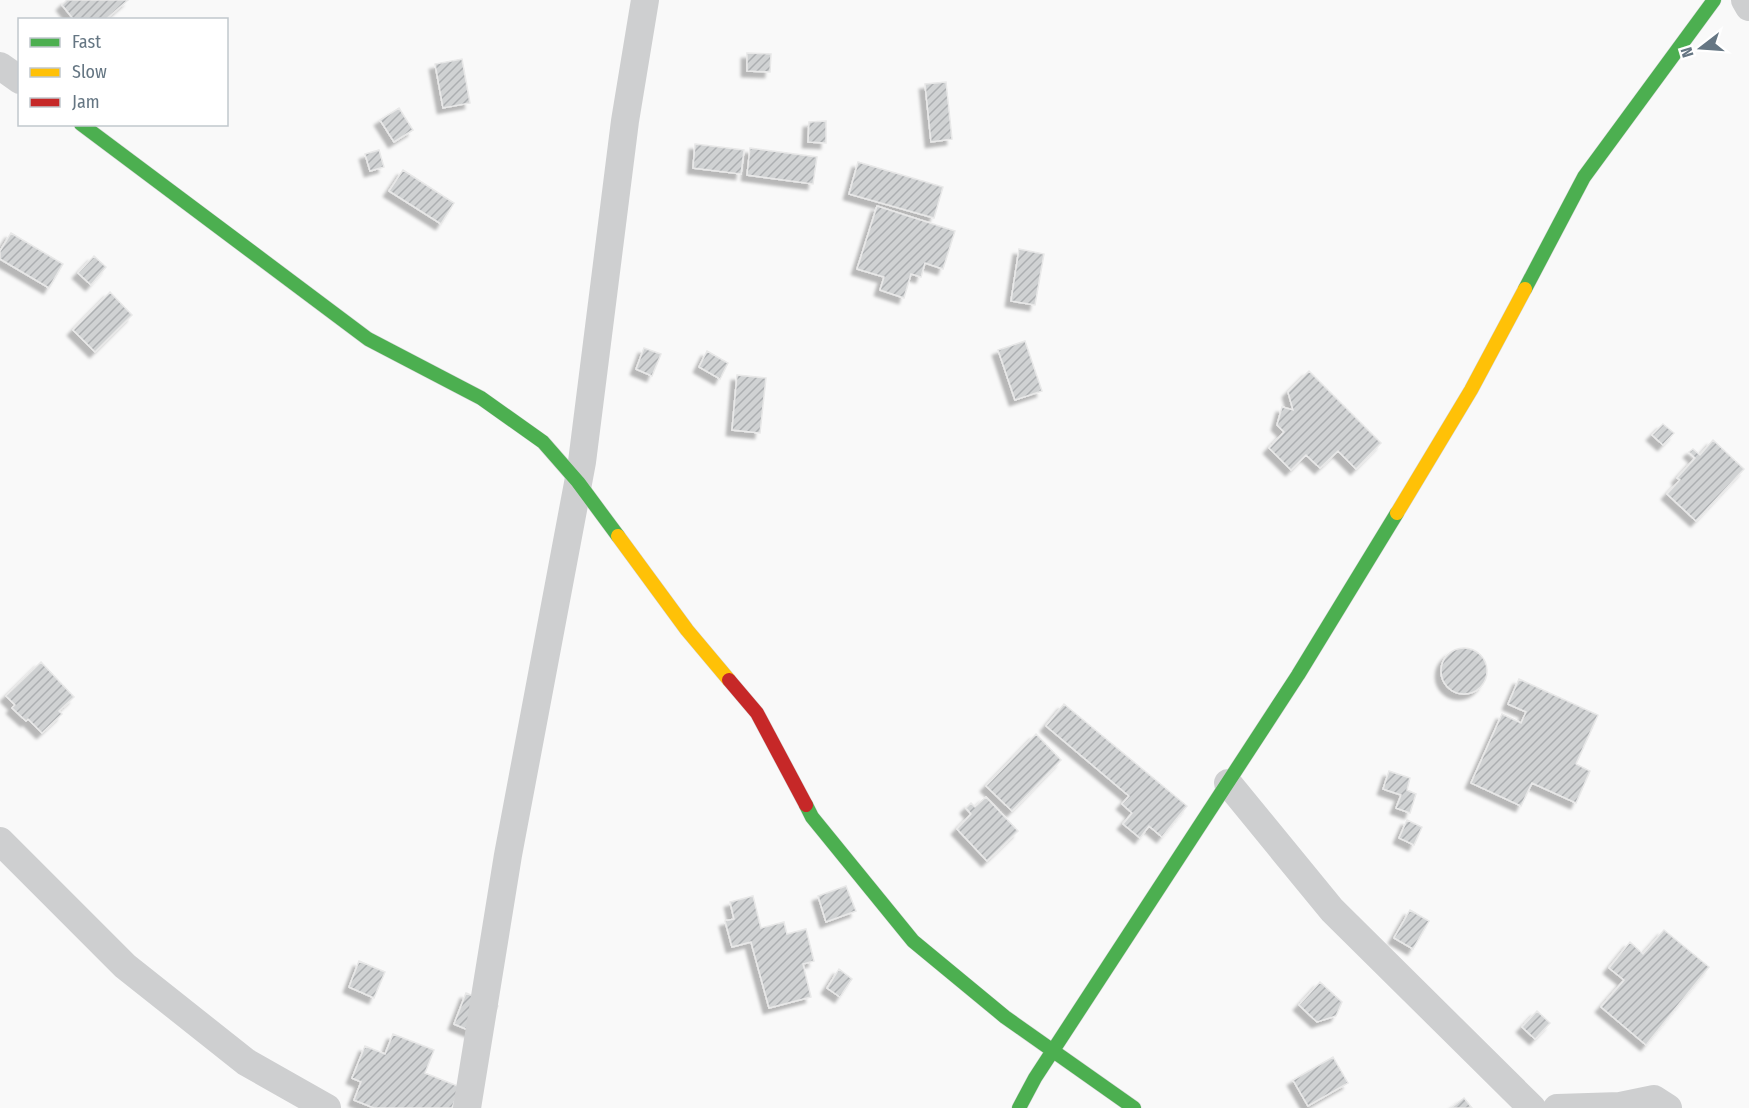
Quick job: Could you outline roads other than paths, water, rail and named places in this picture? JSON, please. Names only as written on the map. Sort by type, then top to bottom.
[{"type":"street","points":[[467,1108],[508,855],[578,482],[625,121],[645,0]]},
{"type":"street","points":[[1019,1108],[1053,1051],[1298,675],[1471,390],[1584,177],[1714,0]]},
{"type":"street","points":[[1745,0],[1749,7]]},
{"type":"street","points":[[0,66],[18,79]]},
{"type":"street","points":[[84,126],[368,339],[481,398],[543,442],[578,482],[687,630],[757,713],[812,817],[913,941],[1005,1017],[1134,1108]]},
{"type":"street","points":[[1228,783],[1332,910],[1532,1108]]},
{"type":"street","points":[[0,841],[125,966],[246,1062],[327,1108]]},
{"type":"street","points":[[1557,1108],[1620,1106],[1654,1099],[1668,1108]]}]
